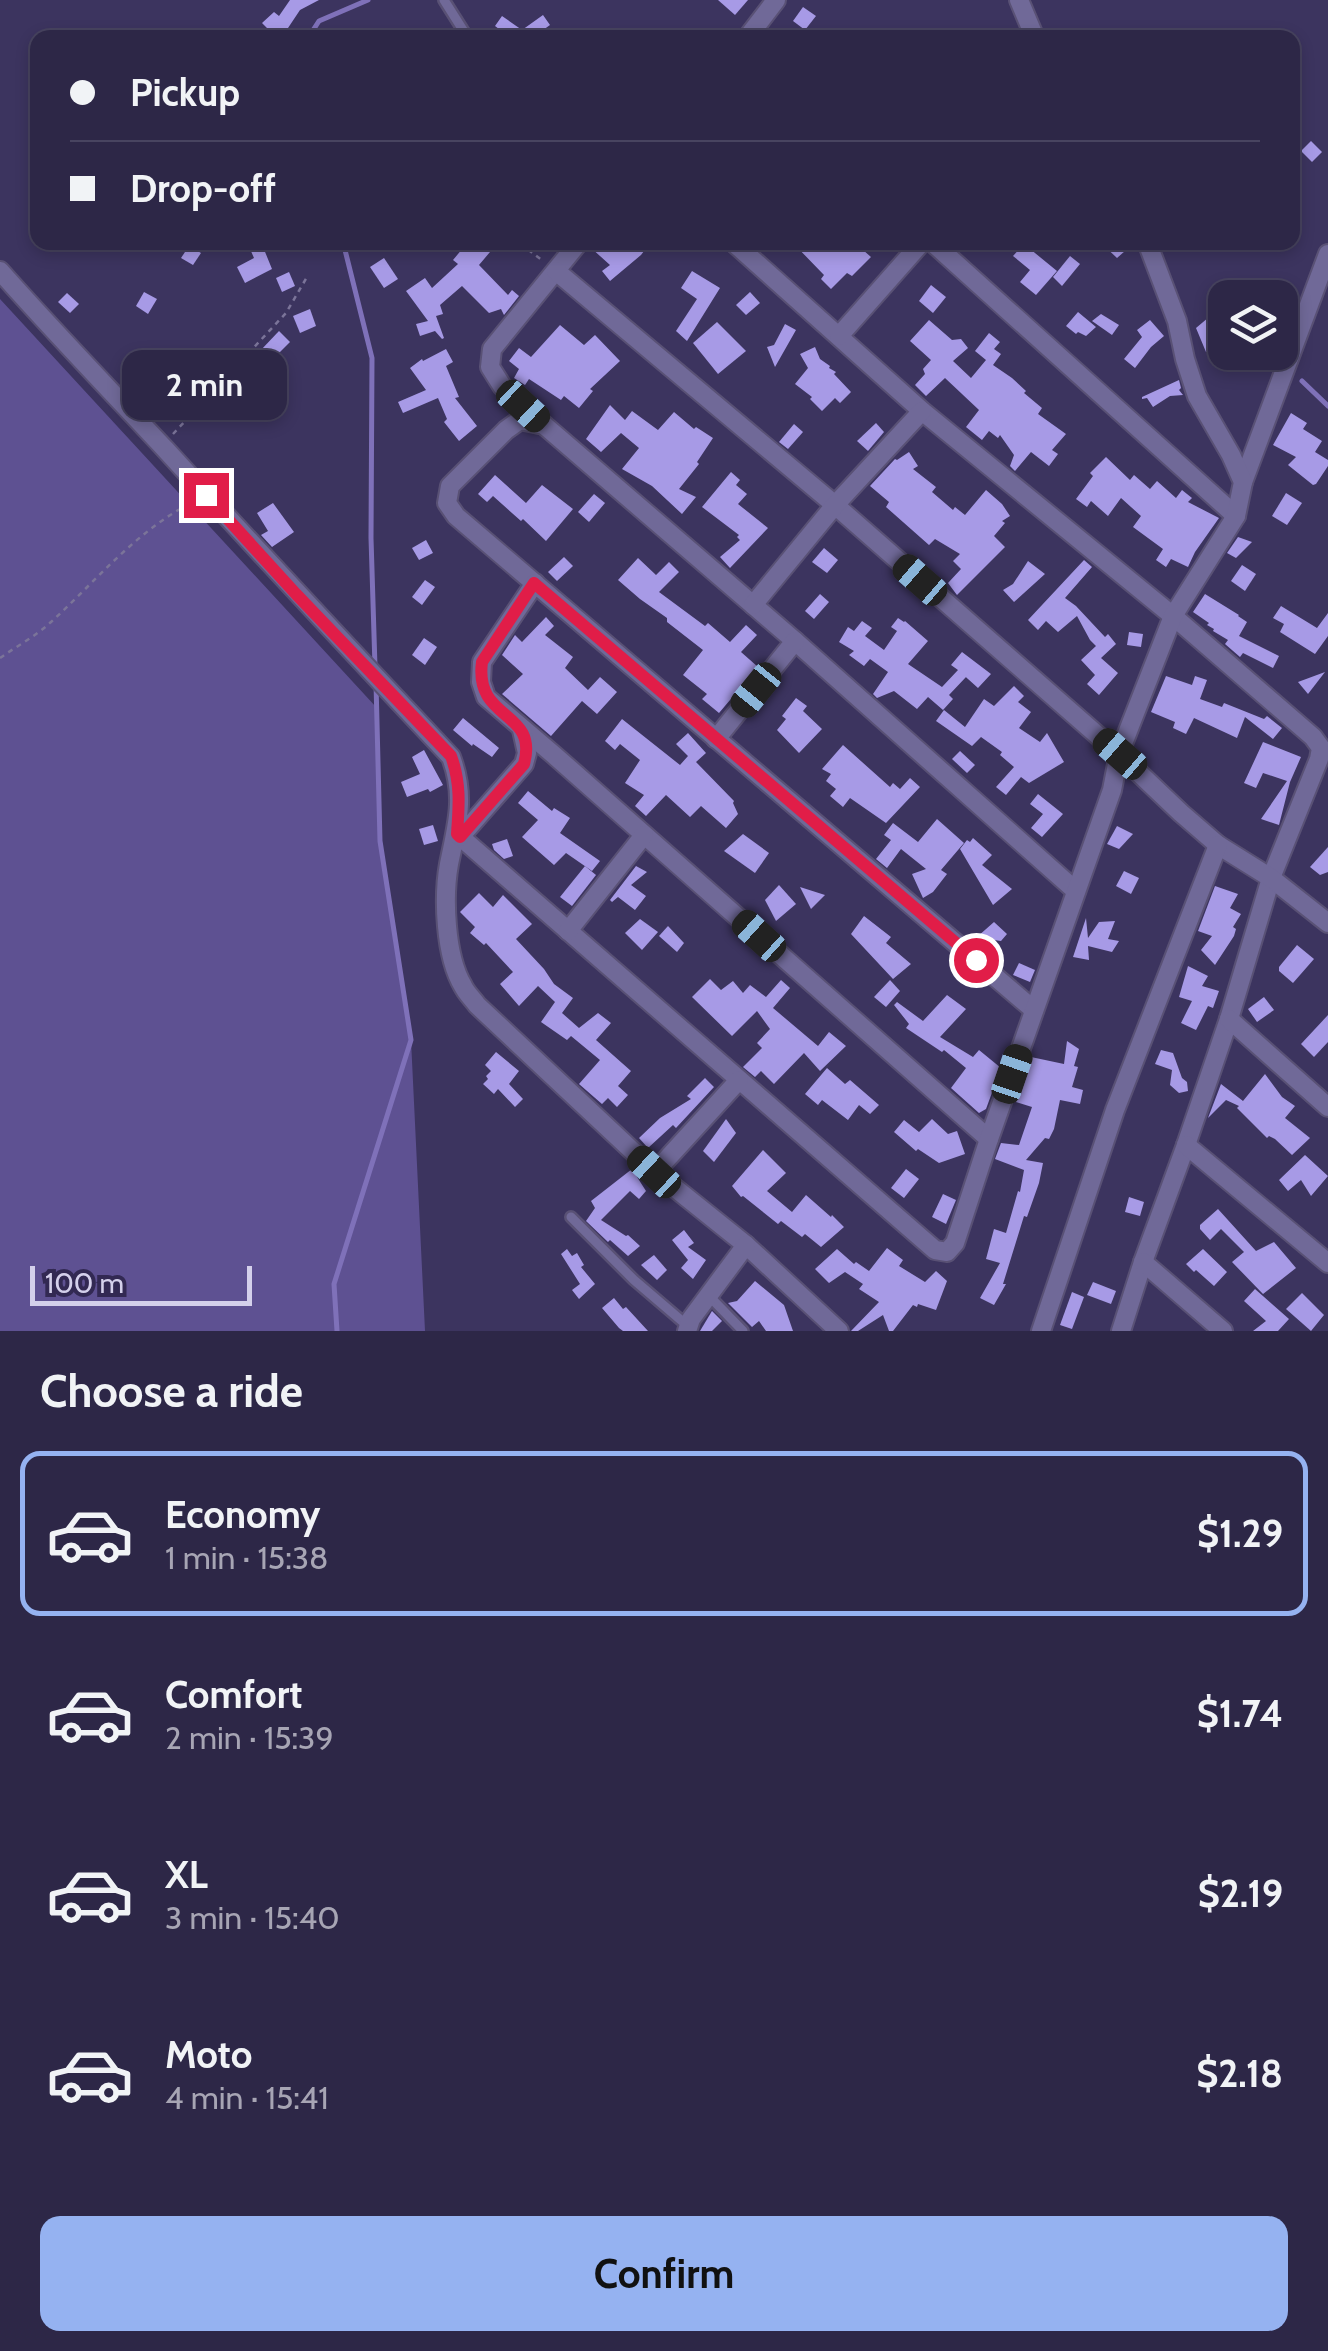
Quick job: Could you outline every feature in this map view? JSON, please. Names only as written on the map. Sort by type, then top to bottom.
[{"type":"street","points":[[752,30],[776,0]]},
{"type":"street","points":[[1019,0],[1032,30]]},
{"type":"street","points":[[572,250],[492,349],[490,367],[502,386],[1076,891]]},
{"type":"street","points":[[742,250],[922,412],[1172,616],[1314,737],[1320,748],[1320,760],[1271,878],[1229,1019],[1121,1331]]},
{"type":"street","points":[[839,336],[915,250]]},
{"type":"street","points":[[941,250],[1236,516]]},
{"type":"street","points":[[1151,250],[1177,321],[1198,396],[1243,482]]},
{"type":"street","points":[[458,835],[934,1250],[947,1252],[956,1243],[1112,790],[1120,754],[1172,616],[1236,516],[1243,482],[1328,254]]},
{"type":"street","points":[[556,270],[835,505],[1218,845],[1271,878],[1328,923]]},
{"type":"street","points":[[0,271],[296,594],[451,756],[460,792],[458,835],[449,865],[446,910],[448,936],[462,986],[654,1172],[746,1245],[839,1331]]},
{"type":"street","points":[[753,605],[835,505],[922,412]]},
{"type":"street","points":[[544,425],[520,420],[450,486],[447,502],[456,516],[1034,1010]]},
{"type":"street","points":[[534,583],[482,662],[480,672],[486,697],[989,1139]]},
{"type":"street","points":[[716,739],[795,640]]},
{"type":"street","points":[[458,835],[524,764],[522,730]]},
{"type":"street","points":[[568,931],[644,835]]},
{"type":"street","points":[[1041,1331],[1115,1110],[1218,845]]},
{"type":"street","points":[[1229,1019],[1328,1107]]},
{"type":"street","points":[[654,1172],[739,1080]]},
{"type":"street","points":[[1186,1145],[1328,1263]]},
{"type":"street","points":[[688,1329],[691,1319],[746,1245]]},
{"type":"street","points":[[1143,1262],[1222,1331]]},
{"type":"lane","points":[[444,0],[463,30]]},
{"type":"lane","points":[[571,1218],[688,1329]]},
{"type":"lane","points":[[708,1296],[743,1331]]},
{"type":"path","points":[[529,250],[556,270]]},
{"type":"path","points":[[162,446],[286,313],[308,277]]},
{"type":"path","points":[[0,658],[48,625],[172,512],[206,495]]},
{"type":"shaded area","points":[[0,299],[376,707],[380,841],[411,1040],[425,1331],[0,1331]]},
{"type":"building","points":[[290,0],[319,0],[300,10],[287,30],[269,30],[262,23],[274,12],[279,16]]},
{"type":"building","points":[[718,0],[748,0],[735,15]]},
{"type":"building","points":[[803,7],[816,16],[805,30],[793,21]]},
{"type":"building","points":[[543,15],[550,25],[543,30],[522,30]]},
{"type":"building","points":[[502,16],[522,30],[500,30],[495,26]]},
{"type":"building","points":[[1311,141],[1322,152],[1312,162],[1301,151]]},
{"type":"building","points":[[186,250],[201,253],[193,265],[181,258]]},
{"type":"building","points":[[250,250],[264,250],[272,269],[245,283],[237,267],[254,258]]},
{"type":"building","points":[[461,250],[488,250],[479,265],[508,295],[512,290],[519,296],[504,315],[501,309],[489,313],[462,286],[440,305],[443,314],[436,316],[444,338],[435,331],[420,336],[416,324],[428,321],[406,291],[425,278],[432,288],[458,264],[453,260]]},
{"type":"building","points":[[593,250],[645,250],[610,281],[602,271],[610,265]]},
{"type":"building","points":[[800,250],[863,250],[871,257],[831,289],[821,279],[824,275]]},
{"type":"building","points":[[1018,250],[1031,250],[1057,271],[1036,295],[1020,282],[1030,270],[1013,256]]},
{"type":"building","points":[[1108,250],[1124,250],[1117,258]]},
{"type":"building","points":[[1070,256],[1080,264],[1062,286],[1053,277]]},
{"type":"building","points":[[384,258],[398,279],[384,288],[370,267]]},
{"type":"building","points":[[692,271],[720,288],[687,341],[676,331],[697,299],[681,288]]},
{"type":"building","points":[[289,272],[295,286],[282,292],[276,278]]},
{"type":"building","points":[[931,285],[946,297],[933,313],[919,301]]},
{"type":"building","points":[[144,292],[157,299],[148,314],[136,306]]},
{"type":"building","points":[[750,292],[760,303],[746,315],[736,305]]},
{"type":"building","points":[[67,293],[79,304],[70,313],[58,302]]},
{"type":"building","points":[[310,309],[316,326],[300,333],[293,316]]},
{"type":"building","points":[[1078,312],[1096,327],[1086,336],[1066,326]]},
{"type":"building","points":[[1101,314],[1119,325],[1112,335],[1092,321]]},
{"type":"building","points":[[1208,318],[1208,352],[1206,352],[1196,328]]},
{"type":"building","points":[[929,320],[952,340],[961,339],[968,348],[953,361],[971,378],[986,360],[975,351],[989,333],[1000,342],[994,349],[1001,354],[993,365],[1042,408],[1038,414],[1066,434],[1052,450],[1058,454],[1049,466],[1031,452],[1015,471],[1010,466],[1014,455],[1000,435],[998,438],[989,431],[982,440],[966,427],[979,410],[945,378],[926,396],[915,385],[931,360],[910,341]]},
{"type":"building","points":[[1150,320],[1164,336],[1135,368],[1124,359],[1142,337],[1137,330]]},
{"type":"building","points":[[717,322],[746,351],[718,374],[693,343]]},
{"type":"building","points":[[785,324],[796,330],[775,367],[767,347],[774,345]]},
{"type":"building","points":[[560,325],[584,345],[595,335],[620,361],[590,389],[593,391],[579,408],[529,379],[525,385],[514,378],[519,369],[509,361],[519,348],[531,357]]},
{"type":"building","points":[[279,331],[290,342],[271,361],[260,351]]},
{"type":"building","points":[[815,347],[820,359],[851,392],[840,403],[835,398],[822,411],[795,384],[808,368],[800,354]]},
{"type":"building","points":[[446,349],[453,362],[446,366],[459,397],[455,398],[477,426],[459,441],[444,422],[447,419],[438,398],[403,413],[398,402],[426,390],[410,368]]},
{"type":"building","points":[[1179,380],[1183,395],[1170,396],[1153,407],[1147,398],[1142,399],[1142,397]]},
{"type":"building","points":[[610,405],[625,420],[632,411],[658,430],[674,412],[694,429],[713,438],[679,489],[696,497],[682,514],[652,486],[622,469],[639,448],[621,433],[601,452],[586,439]]},
{"type":"building","points":[[1291,413],[1307,423],[1303,429],[1322,441],[1315,452],[1328,460],[1328,466],[1313,485],[1288,465],[1296,457],[1273,445]]},
{"type":"building","points":[[876,423],[884,432],[868,451],[857,441]]},
{"type":"building","points":[[794,424],[803,432],[788,449],[779,442]]},
{"type":"building","points":[[909,452],[918,466],[913,469],[936,487],[932,492],[953,510],[955,507],[965,515],[986,490],[1010,516],[1002,521],[1005,523],[994,536],[1005,547],[957,595],[948,583],[961,569],[953,561],[960,554],[935,539],[929,545],[886,507],[889,502],[870,486],[895,459]]},
{"type":"building","points":[[1106,457],[1130,480],[1134,475],[1150,489],[1157,481],[1176,498],[1182,490],[1192,498],[1188,502],[1219,518],[1188,567],[1171,559],[1166,567],[1156,560],[1163,549],[1133,527],[1141,516],[1121,498],[1108,516],[1091,501],[1087,507],[1076,499],[1093,476],[1090,473]]},
{"type":"building","points":[[731,472],[740,480],[736,485],[747,494],[738,504],[768,528],[730,568],[720,557],[740,540],[739,535],[702,507]]},
{"type":"building","points":[[495,475],[526,503],[542,485],[573,509],[546,541],[493,496],[487,502],[478,494]]},
{"type":"building","points":[[1286,493],[1302,503],[1287,525],[1272,516]]},
{"type":"building","points":[[594,494],[605,503],[589,522],[578,512]]},
{"type":"building","points":[[273,503],[294,532],[272,547],[261,535],[268,531],[257,513]]},
{"type":"building","points":[[1238,537],[1252,542],[1236,558],[1227,553]]},
{"type":"building","points":[[426,540],[433,553],[419,560],[412,548]]},
{"type":"building","points":[[824,548],[838,560],[827,573],[812,562]]},
{"type":"building","points":[[564,557],[573,566],[557,581],[548,572]]},
{"type":"building","points":[[638,558],[656,575],[669,562],[679,572],[659,592],[705,626],[708,623],[730,642],[746,625],[757,635],[741,652],[758,667],[719,713],[702,699],[707,694],[683,675],[703,650],[618,580]]},
{"type":"building","points":[[1084,560],[1092,567],[1065,598],[1116,644],[1101,658],[1118,673],[1099,695],[1087,684],[1095,675],[1081,660],[1096,646],[1077,616],[1058,632],[1046,621],[1038,630],[1028,620]]},
{"type":"building","points":[[1028,561],[1045,574],[1014,602],[1003,590],[1013,584]]},
{"type":"building","points":[[1242,565],[1256,574],[1245,591],[1231,581]]},
{"type":"building","points":[[425,580],[435,587],[422,605],[412,597]]},
{"type":"building","points":[[820,594],[829,602],[814,619],[805,611]]},
{"type":"building","points":[[1205,594],[1247,622],[1239,636],[1279,656],[1273,668],[1243,653],[1240,657],[1225,644],[1228,640],[1193,612]]},
{"type":"building","points":[[1281,606],[1317,628],[1328,613],[1328,636],[1315,654],[1280,632],[1284,624],[1273,618]]},
{"type":"building","points":[[546,617],[554,626],[545,635],[573,657],[565,668],[588,690],[600,677],[617,692],[597,714],[582,701],[551,736],[502,694],[523,674],[502,655],[515,635],[522,642]]},
{"type":"building","points":[[898,618],[928,641],[908,664],[942,687],[958,670],[951,665],[962,652],[991,674],[978,688],[966,677],[949,695],[953,699],[943,710],[928,697],[917,709],[894,691],[877,698],[873,694],[888,672],[870,659],[864,666],[849,655],[854,651],[839,642],[848,627],[854,631],[862,621],[872,628],[865,636],[884,650],[897,631],[891,627]]},
{"type":"building","points":[[1129,632],[1143,634],[1141,647],[1127,645]]},
{"type":"building","points":[[424,638],[437,647],[425,665],[412,655]]},
{"type":"building","points":[[1325,672],[1308,694],[1298,682]]},
{"type":"building","points":[[1166,676],[1192,685],[1195,676],[1207,680],[1200,699],[1222,707],[1224,703],[1264,719],[1267,716],[1282,728],[1273,739],[1245,717],[1237,738],[1194,718],[1186,734],[1173,728],[1175,722],[1151,712]]},
{"type":"building","points":[[1014,686],[1024,696],[1018,702],[1031,712],[1019,728],[1040,742],[1047,733],[1064,762],[1029,783],[1021,777],[1006,795],[996,787],[1014,767],[1000,755],[1002,752],[981,737],[972,746],[936,721],[944,710],[965,727],[984,699],[994,706]]},
{"type":"building","points":[[796,698],[807,706],[803,711],[822,729],[799,753],[777,730]]},
{"type":"building","points":[[463,718],[499,748],[492,757],[453,730]]},
{"type":"building","points":[[622,719],[680,765],[688,756],[676,744],[688,733],[706,753],[696,762],[734,801],[738,814],[726,828],[701,806],[690,817],[666,795],[646,816],[635,806],[644,795],[625,783],[640,760],[620,744],[615,750],[605,741]]},
{"type":"building","points":[[1263,742],[1301,757],[1279,825],[1261,819],[1287,781],[1263,773],[1256,788],[1244,783]]},
{"type":"building","points":[[843,745],[890,787],[893,783],[900,789],[910,778],[920,787],[886,823],[850,798],[843,807],[830,796],[836,789],[826,781],[831,774],[822,769]]},
{"type":"building","points":[[424,750],[443,785],[407,797],[401,782],[420,774],[412,757]]},
{"type":"building","points":[[960,751],[975,765],[967,773],[952,759]]},
{"type":"building","points":[[528,791],[552,811],[554,808],[570,818],[560,833],[600,861],[592,871],[566,853],[554,865],[522,837],[538,820],[518,803]]},
{"type":"building","points":[[1038,794],[1063,814],[1042,837],[1031,828],[1043,814],[1030,804]]},
{"type":"building","points":[[937,819],[964,843],[941,870],[947,874],[923,898],[912,874],[926,869],[901,849],[887,868],[876,859],[891,840],[884,835],[893,823],[918,842]]},
{"type":"building","points":[[433,825],[438,841],[424,845],[419,829]]},
{"type":"building","points":[[1117,826],[1133,834],[1119,849],[1107,844]]},
{"type":"building","points":[[743,834],[769,853],[755,873],[724,851]]},
{"type":"building","points":[[973,838],[992,855],[982,865],[1012,889],[993,905],[960,849]]},
{"type":"building","points":[[507,839],[513,856],[504,859],[492,844]]},
{"type":"building","points":[[1328,847],[1328,872],[1320,875],[1310,867]]},
{"type":"building","points":[[585,866],[596,875],[572,906],[560,897]]},
{"type":"building","points":[[636,866],[647,872],[631,885],[646,896],[635,910],[618,897],[610,900]]},
{"type":"building","points":[[1124,871],[1139,878],[1131,894],[1116,886]]},
{"type":"building","points":[[779,885],[796,904],[776,921],[765,900]]},
{"type":"building","points":[[1215,886],[1238,894],[1230,908],[1241,914],[1233,927],[1234,936],[1215,965],[1201,950],[1212,936],[1198,931]]},
{"type":"building","points":[[800,887],[825,895],[811,909]]},
{"type":"building","points":[[479,893],[493,907],[503,895],[532,924],[516,939],[554,984],[573,998],[562,1013],[579,1028],[598,1013],[611,1023],[596,1040],[631,1071],[618,1086],[628,1095],[617,1107],[608,1098],[602,1104],[579,1084],[600,1060],[571,1036],[567,1040],[541,1022],[555,1002],[538,986],[519,1006],[500,984],[513,972],[486,943],[470,933],[475,927],[460,912]]},
{"type":"building","points":[[864,916],[891,937],[886,943],[911,964],[893,979],[851,934]]},
{"type":"building","points":[[1086,918],[1088,938],[1099,922],[1115,921],[1108,939],[1119,941],[1112,952],[1088,946],[1089,960],[1073,957]]},
{"type":"building","points":[[640,919],[658,932],[642,950],[625,933]]},
{"type":"building","points":[[994,922],[1007,934],[988,947],[977,937]]},
{"type":"building","points":[[668,926],[684,943],[677,952],[659,936]]},
{"type":"building","points":[[1297,945],[1314,959],[1293,983],[1279,967]]},
{"type":"building","points":[[1019,963],[1035,970],[1030,982],[1013,975]]},
{"type":"building","points":[[1188,966],[1208,976],[1202,986],[1219,991],[1213,1008],[1208,1006],[1196,1030],[1181,1023],[1192,1001],[1179,997]]},
{"type":"building","points":[[710,979],[721,990],[733,981],[743,993],[750,985],[766,997],[781,980],[790,988],[773,1008],[818,1046],[829,1032],[846,1046],[820,1071],[804,1053],[774,1084],[761,1071],[755,1077],[743,1067],[762,1048],[757,1043],[770,1029],[757,1011],[732,1036],[692,997]]},
{"type":"building","points":[[890,980],[900,991],[886,1007],[874,997]]},
{"type":"building","points":[[947,995],[966,1009],[940,1037],[973,1057],[979,1050],[1001,1068],[986,1109],[979,1113],[951,1088],[966,1068],[906,1028],[909,1024],[894,1005],[897,1002],[923,1021]]},
{"type":"building","points":[[1264,997],[1274,1010],[1257,1022],[1248,1009]]},
{"type":"building","points":[[1328,1015],[1328,1042],[1314,1057],[1301,1044]]},
{"type":"building","points":[[1067,1041],[1079,1049],[1072,1087],[1083,1090],[1080,1104],[1060,1100],[1049,1139],[1045,1138],[1026,1160],[1043,1163],[1039,1183],[1027,1217],[1024,1216],[1006,1284],[994,1305],[980,1298],[1000,1263],[986,1259],[994,1229],[1006,1233],[1024,1170],[995,1159],[1001,1143],[1019,1145],[1032,1107],[1016,1102],[1031,1057],[1064,1064]]},
{"type":"building","points":[[1161,1050],[1173,1053],[1188,1091],[1179,1093],[1170,1085],[1172,1070],[1155,1064]]},
{"type":"building","points":[[496,1052],[519,1071],[509,1084],[523,1099],[515,1107],[498,1089],[494,1094],[483,1084],[491,1071],[485,1065]]},
{"type":"building","points":[[827,1068],[845,1084],[850,1080],[879,1105],[870,1114],[859,1105],[848,1120],[822,1100],[818,1105],[805,1094]]},
{"type":"building","points":[[1265,1074],[1282,1097],[1295,1106],[1285,1118],[1310,1138],[1292,1155],[1275,1139],[1267,1138],[1239,1106],[1226,1100],[1208,1118],[1221,1084],[1243,1101]]},
{"type":"building","points":[[705,1078],[714,1087],[676,1128],[673,1125],[648,1148],[639,1138],[660,1118],[691,1099],[687,1096]]},
{"type":"building","points":[[726,1119],[736,1133],[714,1162],[703,1151]]},
{"type":"building","points":[[932,1119],[948,1134],[957,1131],[965,1154],[939,1163],[916,1151],[894,1132],[904,1120],[919,1132]]},
{"type":"building","points":[[763,1150],[786,1173],[767,1191],[792,1212],[806,1195],[844,1227],[821,1247],[781,1221],[778,1224],[732,1186]]},
{"type":"building","points":[[1305,1155],[1328,1176],[1311,1196],[1301,1180],[1288,1191],[1279,1180]]},
{"type":"building","points":[[632,1169],[646,1191],[639,1199],[630,1191],[601,1220],[640,1246],[628,1256],[586,1221],[595,1208],[591,1201]]},
{"type":"building","points":[[906,1169],[919,1179],[904,1198],[891,1188]]},
{"type":"building","points":[[943,1194],[956,1200],[946,1224],[932,1217]]},
{"type":"building","points":[[1129,1197],[1144,1202],[1140,1216],[1125,1212]]},
{"type":"building","points":[[1218,1209],[1256,1251],[1274,1242],[1296,1268],[1263,1294],[1232,1262],[1244,1252],[1221,1229],[1210,1240],[1200,1229]]},
{"type":"building","points":[[684,1230],[694,1243],[688,1247],[706,1260],[693,1279],[681,1268],[688,1260],[672,1240]]},
{"type":"building","points":[[887,1248],[903,1260],[899,1266],[925,1282],[936,1271],[947,1281],[936,1310],[913,1305],[893,1331],[889,1331],[883,1315],[858,1331],[851,1331],[879,1302],[859,1289],[863,1284],[845,1272],[829,1283],[815,1269],[837,1249],[869,1271]]},
{"type":"building","points":[[567,1249],[572,1256],[577,1253],[584,1265],[581,1267],[595,1284],[579,1299],[572,1290],[580,1284],[561,1254]]},
{"type":"building","points":[[1203,1249],[1227,1272],[1214,1286],[1186,1264]]},
{"type":"building","points":[[654,1255],[667,1270],[657,1280],[641,1265]]},
{"type":"building","points":[[755,1281],[784,1305],[793,1331],[766,1331],[759,1321],[752,1327],[728,1303],[737,1301]]},
{"type":"building","points":[[1093,1282],[1116,1291],[1111,1304],[1087,1295]]},
{"type":"building","points":[[1255,1289],[1289,1319],[1278,1331],[1253,1331],[1266,1321],[1244,1301]]},
{"type":"building","points":[[1072,1292],[1084,1297],[1072,1329],[1060,1325]]},
{"type":"building","points":[[1302,1293],[1324,1315],[1311,1331],[1286,1309]]},
{"type":"building","points":[[614,1298],[648,1331],[619,1328],[602,1308]]},
{"type":"building","points":[[712,1311],[722,1321],[712,1331],[700,1331]]},
{"type":"waterway","points":[[313,30],[319,21],[368,0]]},
{"type":"waterway","points":[[345,250],[372,358],[375,667]]},
{"type":"waterway","points":[[1302,381],[1328,406]]},
{"type":"waterway","points":[[337,1331],[334,1284],[411,1040],[380,841],[376,683]]},
{"type":"route","points":[[206,495],[451,756],[460,792],[460,837],[524,764],[526,740],[522,730],[486,697],[480,672],[482,662],[534,583],[976,960]]}]
